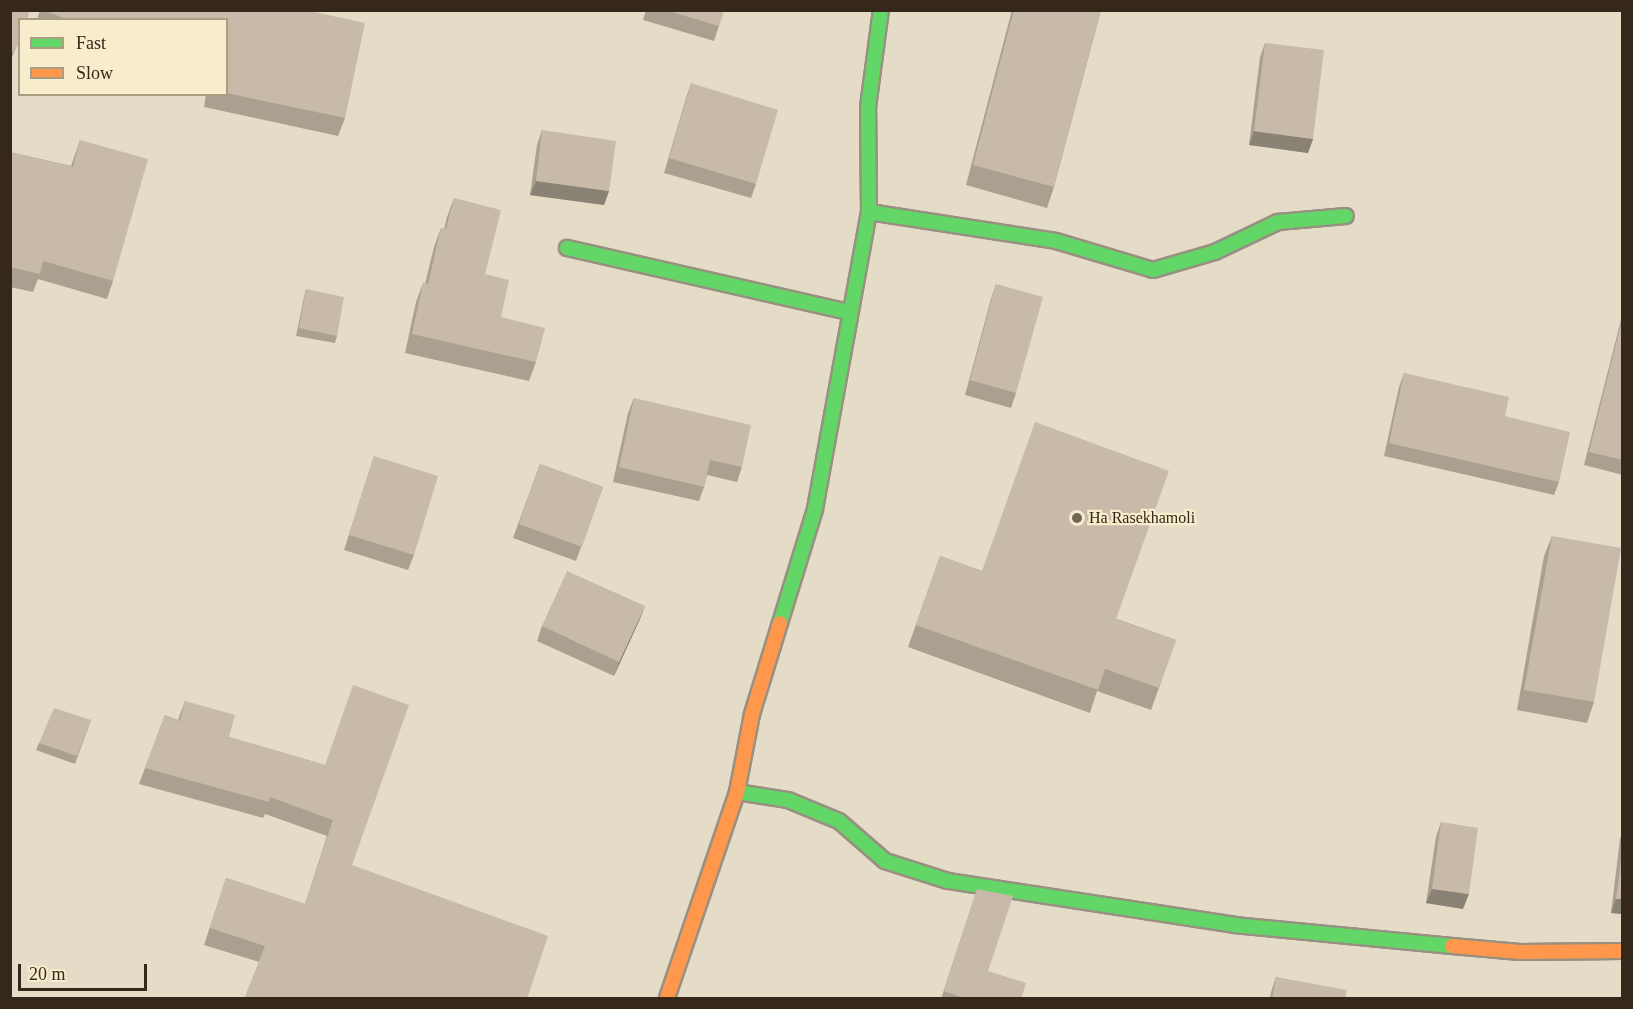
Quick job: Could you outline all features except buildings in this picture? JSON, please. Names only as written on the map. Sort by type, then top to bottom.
[{"type":"street","points":[[667,999],[737,792],[752,714],[815,509],[869,212],[868,107],[881,10]]},
{"type":"street","points":[[869,212],[1056,241],[1153,270],[1215,252],[1278,222],[1346,216]]},
{"type":"street","points":[[567,248],[849,312]]},
{"type":"street","points":[[737,792],[788,800],[839,821],[885,861],[948,881],[1119,910],[1257,927],[1520,952],[1623,951]]},
{"type":"traffic: fast","points":[[780,623],[815,509],[869,212],[868,107],[881,10]]},
{"type":"traffic: fast","points":[[869,212],[1056,241],[1153,270],[1215,252],[1278,222],[1346,216]]},
{"type":"traffic: fast","points":[[567,248],[849,312]]},
{"type":"traffic: fast","points":[[737,792],[788,800],[839,821],[885,861],[948,881],[1234,925],[1452,946]]},
{"type":"traffic: slow","points":[[667,998],[737,792],[752,714],[780,623]]},
{"type":"traffic: slow","points":[[1452,946],[1520,952],[1622,951]]},
{"type":"place","name":"Ha Rasekhamoli","points":[[1077,518]]}]
